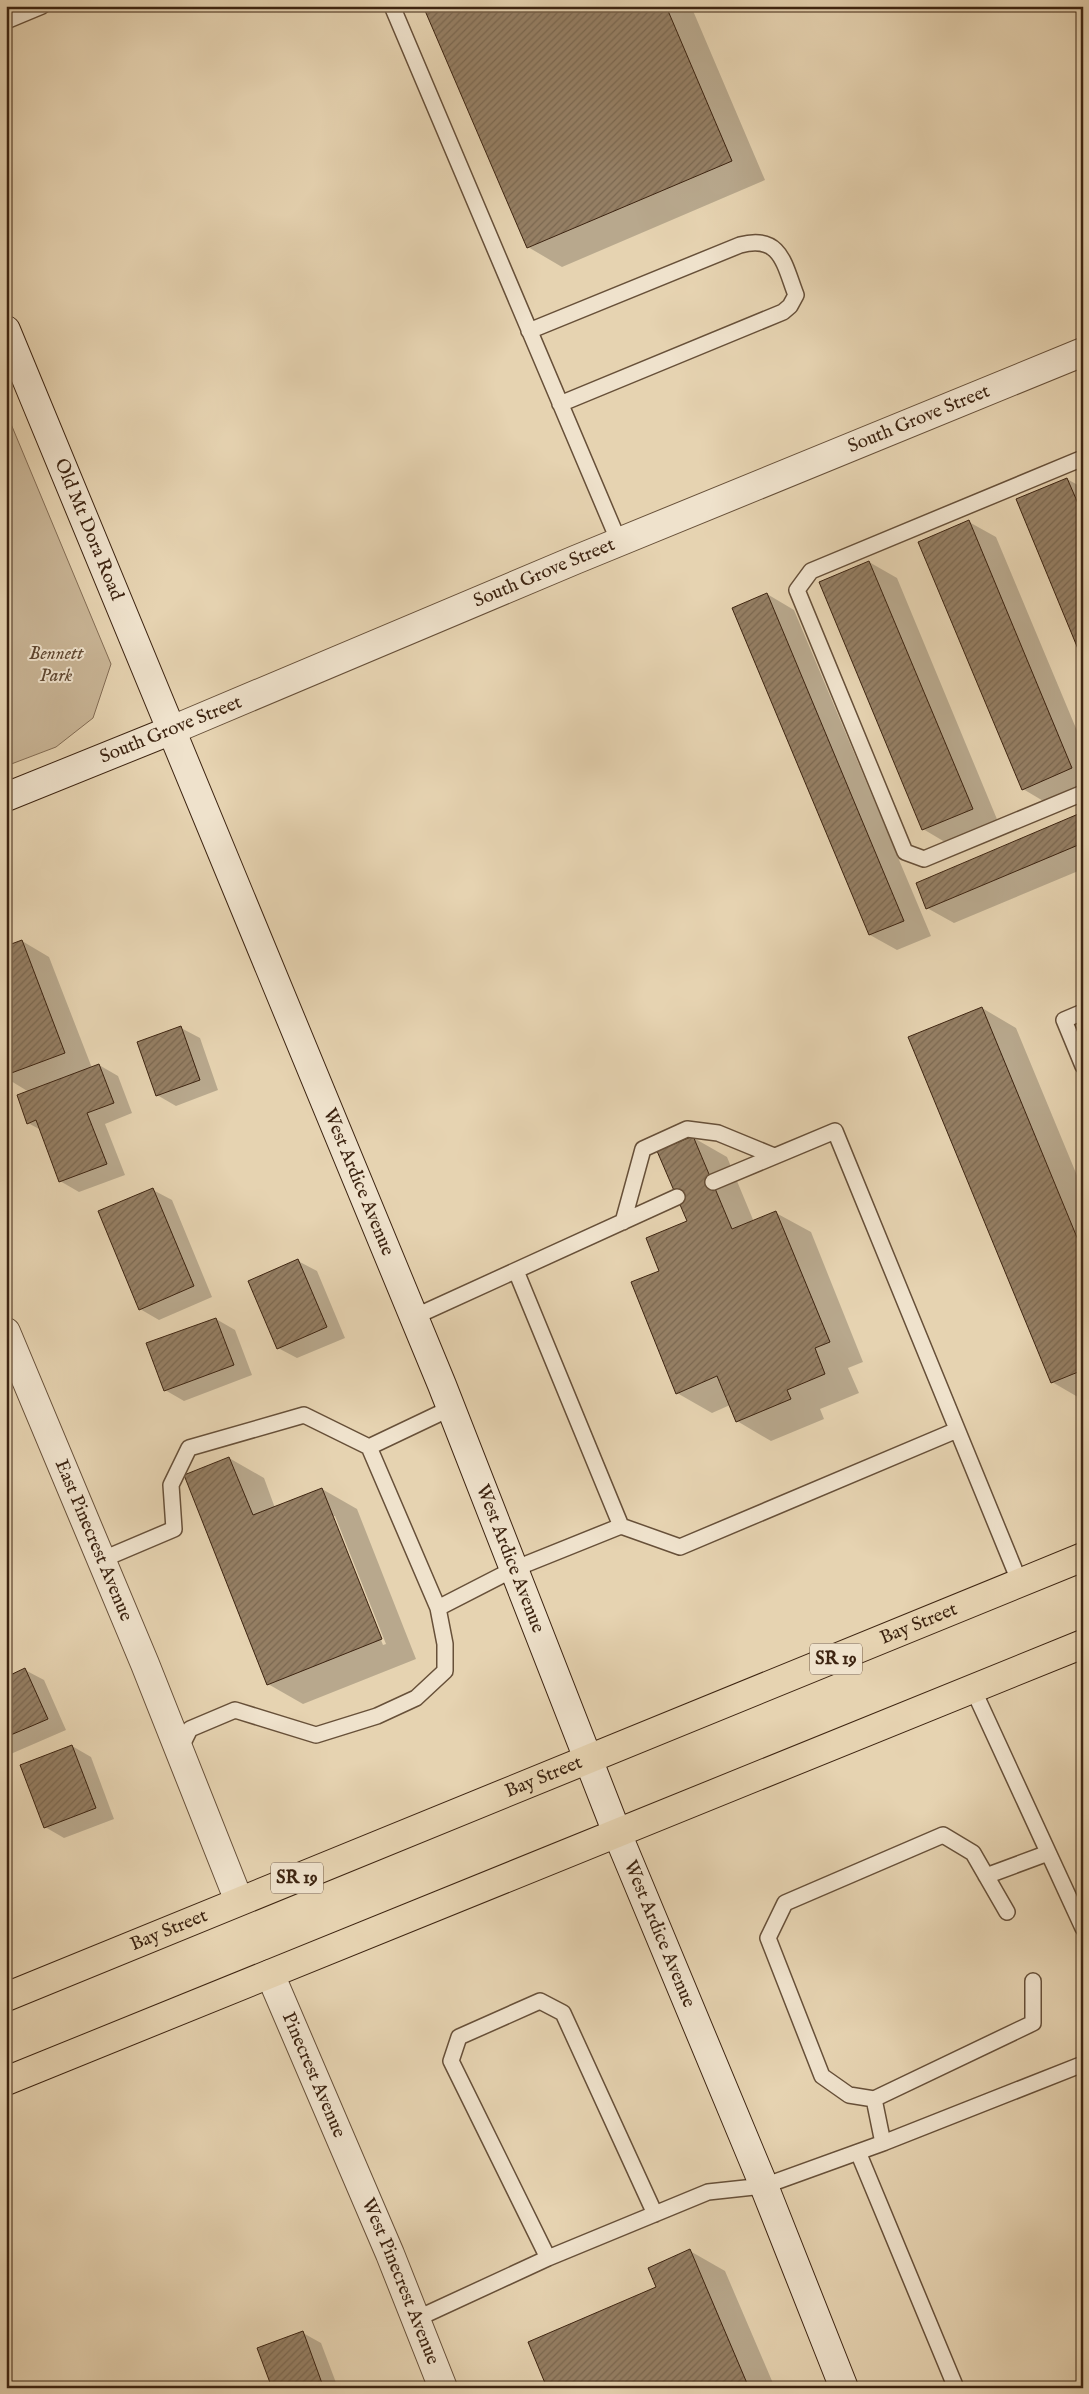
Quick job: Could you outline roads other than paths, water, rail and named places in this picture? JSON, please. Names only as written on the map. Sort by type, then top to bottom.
[{"type":"main road","name":"Bay Street","points":[[6,1997],[1083,1557]]},
{"type":"main road","points":[[6,2082],[1083,1644]]},
{"type":"street","name":"Old Mt Dora Road","points":[[6,330],[172,730]]},
{"type":"street","name":"South Grove Street","points":[[6,797],[172,730],[619,542],[1083,352]]},
{"type":"street","name":"West Ardice Avenue","points":[[172,730],[451,1408],[617,1833],[764,2186],[844,2388]]},
{"type":"street","name":"East Pinecrest Avenue","points":[[6,1332],[179,1751]]},
{"type":"street","points":[[179,1751],[239,1901]]},
{"type":"street","name":"Pinecrest Avenue","points":[[270,1974],[355,2177]]},
{"type":"street","name":"West Pinecrest Avenue","points":[[355,2177],[444,2388]]},
{"type":"lane","points":[[6,21],[42,6]]},
{"type":"lane","points":[[392,6],[619,542]]},
{"type":"lane","points":[[529,331],[749,242],[768,244],[776,248],[781,256],[796,295],[790,306],[782,312],[560,404]]},
{"type":"lane","points":[[1083,458],[811,571],[797,590],[904,852],[924,859],[1083,792]]},
{"type":"lane","points":[[1083,1012],[1064,1020],[1083,1066]]},
{"type":"lane","points":[[623,1222],[643,1149],[687,1129],[718,1133],[774,1156]]},
{"type":"lane","points":[[713,1182],[835,1131],[1020,1583]]},
{"type":"lane","points":[[414,1317],[677,1197]]},
{"type":"lane","points":[[516,1271],[622,1526]]},
{"type":"lane","points":[[369,1447],[451,1408]]},
{"type":"lane","points":[[101,1560],[174,1528],[171,1485],[189,1448],[304,1415],[369,1447],[438,1608],[445,1644],[445,1671],[416,1698],[378,1716],[316,1735],[235,1710],[190,1729],[179,1751]]},
{"type":"lane","points":[[438,1608],[514,1569],[622,1526],[680,1548],[957,1430]]},
{"type":"lane","points":[[973,1688],[1083,1928]]},
{"type":"lane","points":[[1007,1912],[973,1853],[943,1835],[785,1903],[768,1938],[822,2076],[849,2095],[874,2099],[1033,2023],[1033,1981]]},
{"type":"lane","points":[[986,1876],[1048,1853]]},
{"type":"lane","points":[[548,2258],[451,2060],[459,2038],[540,2001],[563,2013],[655,2214]]},
{"type":"lane","points":[[416,2319],[548,2258],[708,2192],[764,2186],[883,2143],[1083,2064]]},
{"type":"lane","points":[[874,2099],[883,2143]]},
{"type":"lane","points":[[858,2152],[956,2388]]},
{"type":"park label","name":"Bennett Park","points":[[56,665]]}]
